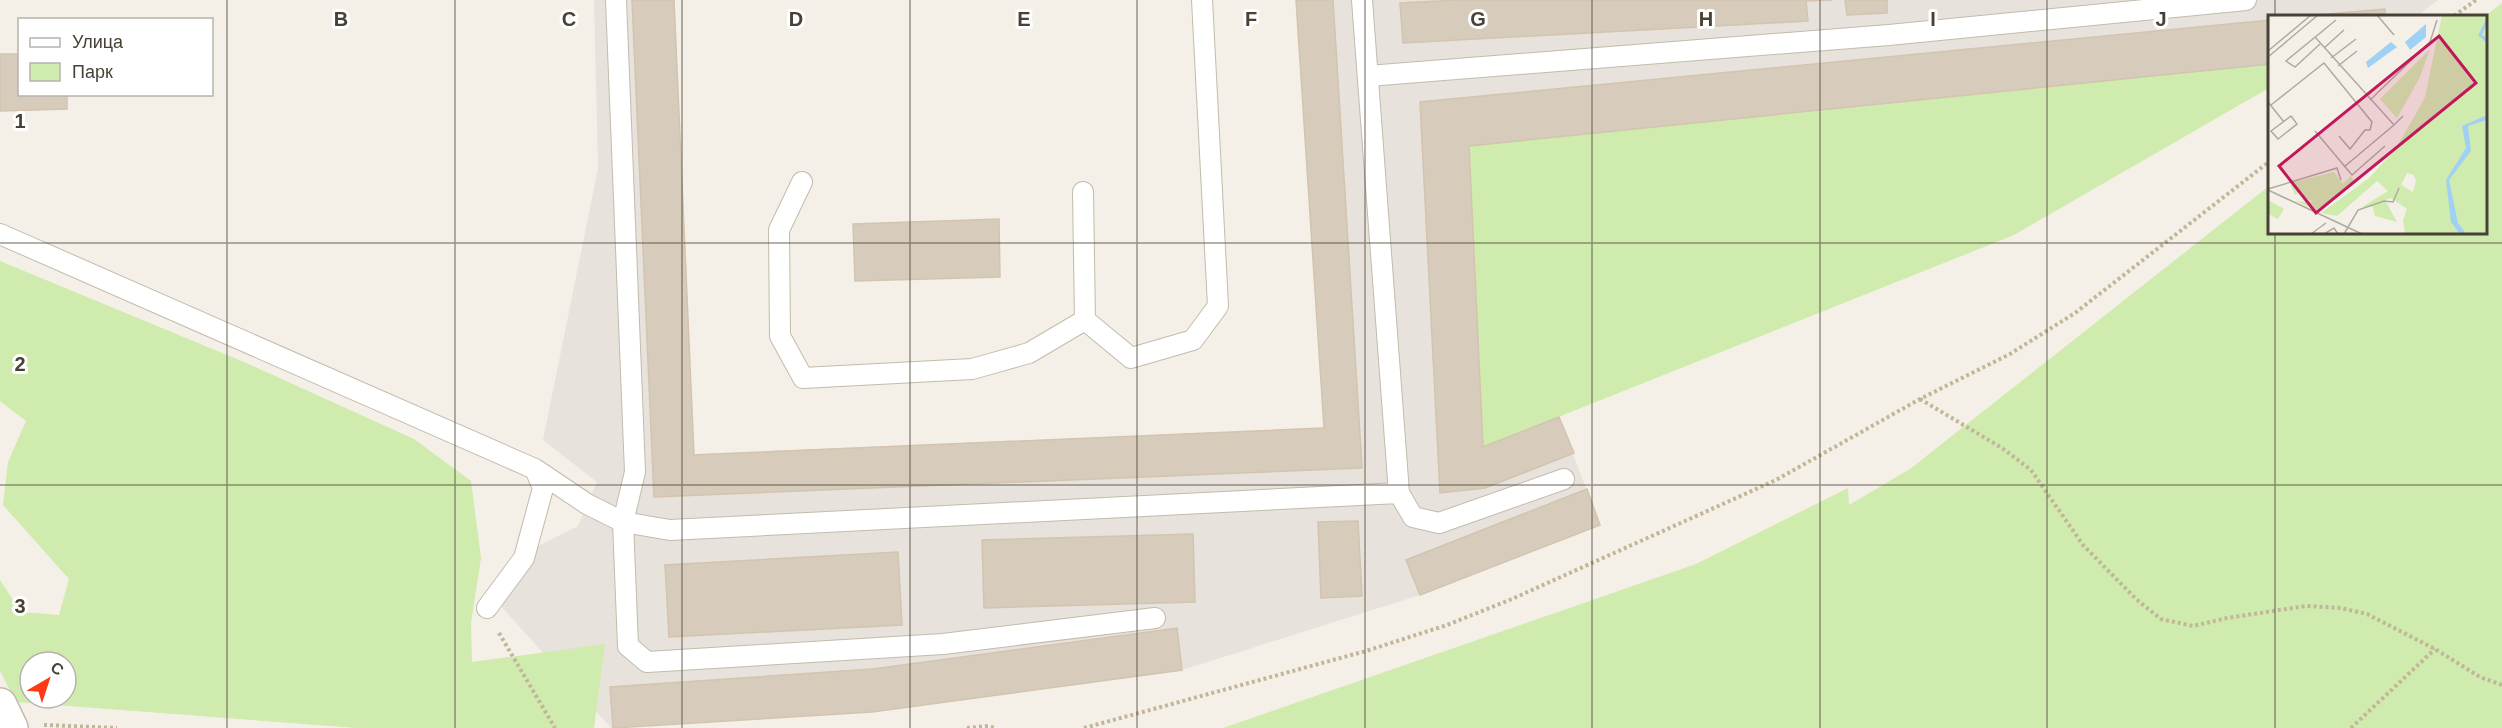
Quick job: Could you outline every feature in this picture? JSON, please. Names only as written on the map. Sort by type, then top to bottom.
[{"type":"street","points":[[0,705],[25,726]]},
{"type":"lane","points":[[616,0],[635,472],[623,522],[628,646],[647,662],[943,644],[1155,618]]},
{"type":"lane","points":[[1083,192],[1085,320],[1131,358],[1193,340],[1218,306],[1202,0]]},
{"type":"lane","points":[[1362,0],[1399,493],[1413,517],[1439,523],[1564,479]]},
{"type":"lane","points":[[1368,76],[1889,35],[2246,0]]},
{"type":"lane","points":[[802,182],[779,230],[780,336],[802,378],[972,369],[1029,352],[1085,320]]},
{"type":"lane","points":[[0,234],[535,469],[587,504],[623,522],[670,530],[1399,493]]},
{"type":"lane","points":[[487,608],[524,558],[543,488],[535,469]]},
{"type":"path","points":[[2455,15],[2476,0]]},
{"type":"path","points":[[1084,728],[1366,651],[1447,625],[1512,599],[1776,480],[1920,399],[2010,354],[2075,313],[2268,162]]},
{"type":"path","points":[[1920,399],[2002,448],[2031,470],[2084,545],[2136,599],[2161,619],[2193,626],[2227,618],[2306,606],[2341,608],[2367,614],[2435,649],[2480,677],[2502,686]]},
{"type":"path","points":[[487,608],[555,728]]},
{"type":"path","points":[[2351,728],[2435,649]]},
{"type":"path","points":[[25,726],[117,728]]},
{"type":"path","points":[[967,728],[988,726],[995,728]]},
{"type":"shaded area","points":[[594,0],[674,0],[694,454],[1324,428],[1296,0],[2438,0],[2418,15],[2268,15],[2268,64],[1484,447],[1559,417],[1600,525],[1420,595],[1182,670],[872,712],[611,728],[499,604],[536,547],[578,526],[597,482],[543,440],[598,168]]},
{"type":"green space","points":[[2502,3],[2502,728],[1223,728],[1696,564],[1848,488],[1849,505],[1910,469],[2268,187],[2268,234],[2487,234],[2486,15]]},
{"type":"green space","points":[[2268,64],[2268,89],[2014,235],[1483,447],[1469,146]]},
{"type":"green space","points":[[0,261],[244,362],[414,439],[471,481],[481,558],[471,623],[472,662],[605,644],[594,728],[357,728],[78,707],[78,650],[18,650],[18,702],[16,702],[0,671],[0,580],[21,612],[59,615],[69,579],[3,505],[8,462],[26,421],[0,401]]},
{"type":"building","points":[[632,0],[674,0],[694,455],[1324,428],[1296,0],[1333,0],[1362,468],[654,497]]},
{"type":"building","points":[[1458,0],[1832,0],[1806,1],[1808,21],[1403,43],[1400,3]]},
{"type":"building","points":[[1845,0],[1887,0],[1887,13],[1847,15]]},
{"type":"building","points":[[2385,9],[2385,15],[2316,15]]},
{"type":"building","points":[[2268,20],[2268,64],[1469,146],[1483,447],[1559,417],[1574,453],[1485,488],[1440,493],[1420,102]]},
{"type":"building","points":[[0,54],[18,54],[18,96],[67,96],[67,109],[0,111]]},
{"type":"building","points":[[999,219],[1000,277],[855,281],[853,224]]},
{"type":"building","points":[[1587,489],[1600,525],[1420,595],[1406,560]]},
{"type":"building","points":[[1358,521],[1362,596],[1321,598],[1318,522]]},
{"type":"building","points":[[1193,534],[1195,602],[984,608],[982,540]]},
{"type":"building","points":[[898,552],[902,625],[669,637],[665,565]]},
{"type":"building","points":[[1177,628],[1182,670],[872,712],[613,728],[610,687],[873,669]]}]
